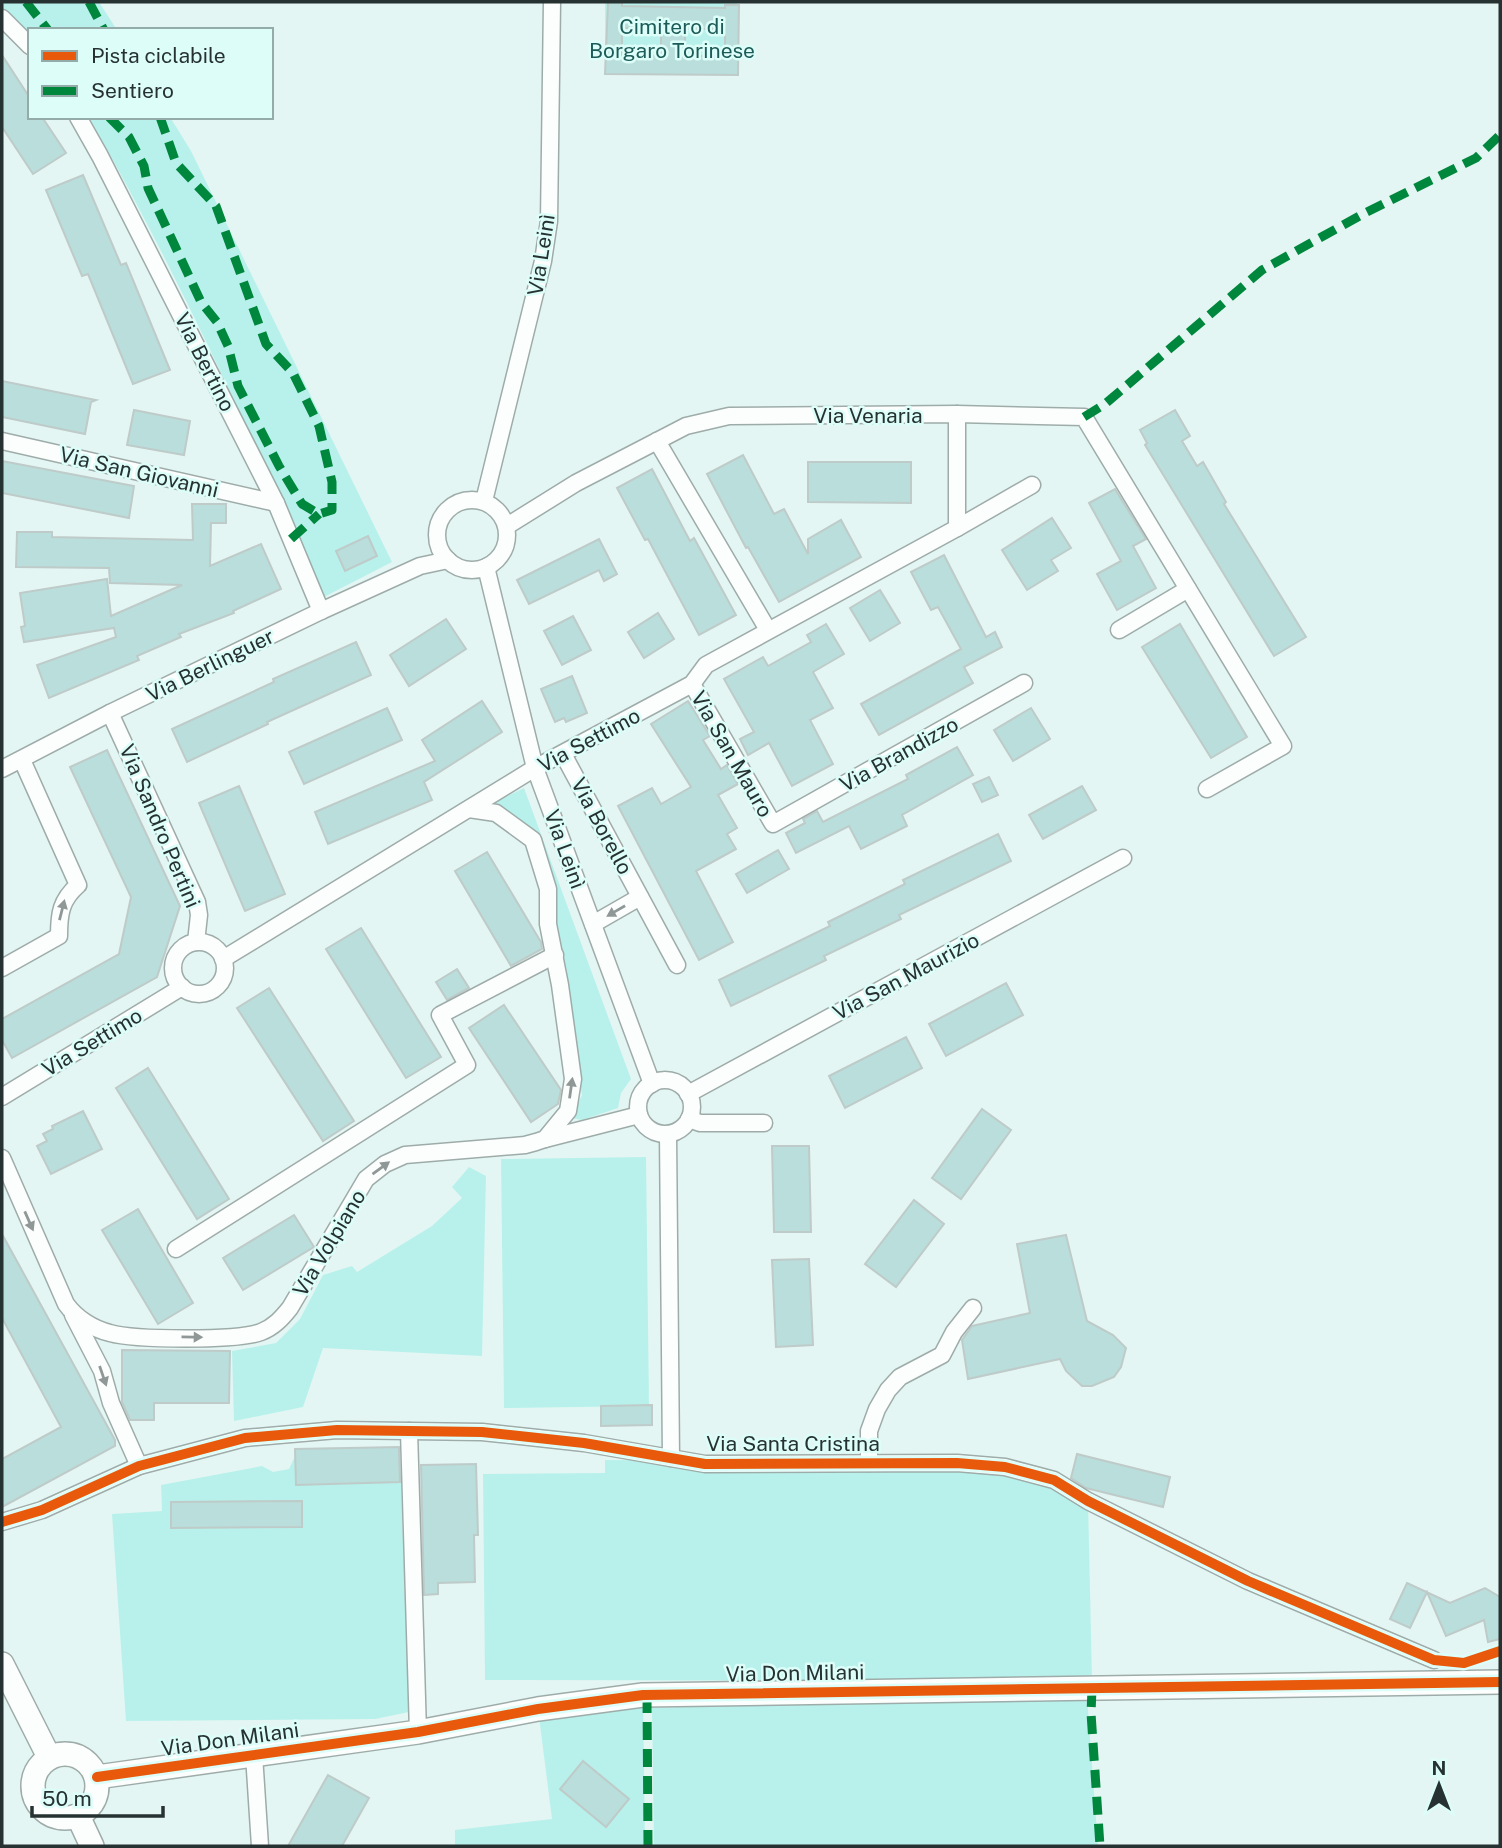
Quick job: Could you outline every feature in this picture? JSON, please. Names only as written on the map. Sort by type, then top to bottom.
[{"type":"street","name":"Via Leinì","points":[[484,501],[544,261],[549,221],[552,2]]},
{"type":"street","points":[[2,18],[28,44]]},
{"type":"street","name":"Via Bertino","points":[[79,119],[276,503],[321,611]]},
{"type":"street","points":[[957,414],[957,528]]},
{"type":"street","name":"Via Venaria","points":[[507,526],[576,483],[686,426],[729,416],[957,414],[1084,417],[1188,589]]},
{"type":"street","name":"Via San Giovanni","points":[[2,441],[276,503]]},
{"type":"street","points":[[657,441],[768,629]]},
{"type":"street","name":"Via Settimo","points":[[223,959],[535,768],[692,684],[706,665],[1032,485]]},
{"type":"street","points":[[462,501],[484,501],[494,507],[507,526],[508,536],[501,554],[486,567],[467,569],[449,560],[439,545],[439,523],[444,513],[462,501]]},
{"type":"street","points":[[420,566],[439,545]]},
{"type":"street","points":[[420,566],[449,560]]},
{"type":"street","name":"Via Berlinguer","points":[[2,769],[110,713],[420,566]]},
{"type":"street","name":"Via Leinì","points":[[486,567],[535,768],[652,1084]]},
{"type":"street","points":[[1119,630],[1188,589],[1283,747],[1207,789]]},
{"type":"street","name":"Via Brandizzo","points":[[773,824],[1024,683]]},
{"type":"street","name":"Via San Mauro","points":[[692,684],[773,824]]},
{"type":"street","name":"Via Sandro Pertini","points":[[110,713],[197,902],[197,942]]},
{"type":"street","name":"Via Borello","points":[[563,754],[677,965]]},
{"type":"street","points":[[2,968],[59,936],[59,910],[67,895],[78,885],[22,760]]},
{"type":"street","points":[[469,809],[496,813],[533,840],[548,889],[548,924],[573,1079],[568,1111],[545,1139]]},
{"type":"street","name":"Via San Maurizio","points":[[688,1094],[1123,858]]},
{"type":"street","name":"Via Borello","points":[[593,924],[640,897]]},
{"type":"street","points":[[197,942],[213,946],[223,959],[223,975],[213,989],[197,993],[182,987],[176,981],[173,964],[181,949],[197,942]]},
{"type":"street","points":[[176,1250],[467,1065],[440,1015],[555,955]]},
{"type":"street","name":"Via Settimo","points":[[2,1097],[182,987]]},
{"type":"street","points":[[668,1080],[676,1082],[688,1094],[692,1102],[689,1119],[677,1131],[659,1133],[650,1129],[639,1115],[640,1097],[652,1084],[668,1080]]},
{"type":"street","name":"Via Volpiano","points":[[74,1315],[111,1334],[223,1338],[261,1332],[277,1323],[290,1308],[366,1179],[385,1164],[405,1155],[525,1145],[639,1115]]},
{"type":"street","points":[[689,1119],[700,1123],[764,1123]]},
{"type":"street","points":[[668,1134],[671,1458]]},
{"type":"street","points":[[2,1158],[66,1304],[102,1371],[111,1402],[139,1466]]},
{"type":"street","points":[[869,1463],[869,1431],[877,1409],[888,1391],[900,1377],[942,1355],[954,1332],[974,1308]]},
{"type":"street","name":"Via Santa Cristina","points":[[2,1522],[42,1510],[139,1466],[245,1438],[337,1430],[482,1432],[584,1443],[705,1464],[957,1463],[1005,1467],[1054,1480],[1088,1501],[1248,1581],[1434,1660]]},
{"type":"street","points":[[409,1431],[418,1732]]},
{"type":"street","points":[[2,1664],[49,1757]]},
{"type":"street","name":"Via Don Milani","points":[[97,1777],[418,1732],[538,1709],[643,1695],[1500,1682]]},
{"type":"street","points":[[63,1753],[78,1756],[89,1765],[97,1777],[94,1800],[78,1816],[67,1818],[46,1813],[38,1805],[32,1784],[34,1773],[40,1764],[49,1757],[63,1753]]},
{"type":"street","points":[[254,1755],[260,1846]]},
{"type":"street","points":[[78,1816],[92,1846]]},
{"type":"green space","points":[[2,2],[99,2],[116,28],[28,28],[28,32],[2,8]]},
{"type":"green space","name":"Cimitero di Borgaro Torinese","points":[[605,2],[737,2],[738,75],[605,74]]},
{"type":"green space","points":[[90,119],[171,119],[191,151],[392,562],[324,597],[183,294]]},
{"type":"green space","points":[[524,788],[631,1079],[621,1093],[618,1108],[582,1120],[571,1118],[582,1095],[533,840],[489,805]]},
{"type":"green space","points":[[646,1157],[649,1406],[504,1408],[501,1159]]},
{"type":"green space","points":[[469,1167],[486,1176],[482,1356],[323,1348],[303,1407],[234,1421],[232,1351],[276,1343],[300,1319],[323,1275],[352,1266],[357,1272],[432,1226],[462,1198],[452,1187]]},
{"type":"green space","points":[[400,1452],[409,1712],[375,1719],[126,1721],[112,1514],[162,1511],[161,1485],[262,1466],[273,1472],[289,1469],[295,1456]]},
{"type":"green space","points":[[605,1460],[957,1463],[1005,1467],[1088,1501],[1092,1681],[485,1680],[483,1474],[605,1473]]},
{"type":"green space","points":[[643,1695],[645,1846],[455,1846],[455,1830],[552,1819],[538,1709]]},
{"type":"green space","points":[[1087,1696],[1098,1846],[654,1846],[652,1708]]},
{"type":"building","name":"Cimitero di Borgaro Torinese","points":[[608,2],[622,2],[622,6],[725,8],[725,5],[739,5],[738,75],[605,74]],"holes":[[[622,28],[661,28],[661,56],[622,55]],[[685,29],[725,29],[725,56],[685,56]]]},
{"type":"building","points":[[2,55],[28,95],[28,119],[43,119],[66,153],[33,174],[2,127]]},
{"type":"building","points":[[83,175],[121,265],[126,263],[170,370],[133,384],[88,274],[82,276],[46,190]]},
{"type":"building","points":[[2,381],[96,400],[91,402],[85,434],[2,417]]},
{"type":"building","points":[[134,410],[190,421],[184,455],[127,445]]},
{"type":"building","points":[[1175,410],[1190,436],[1182,441],[1197,466],[1203,462],[1226,502],[1224,504],[1306,637],[1274,656],[1145,445],[1147,443],[1140,430]]},
{"type":"building","points":[[743,455],[774,514],[784,509],[808,554],[808,539],[841,520],[861,557],[779,602],[748,547],[746,548],[707,474]]},
{"type":"building","points":[[2,461],[134,486],[129,518],[2,493]]},
{"type":"building","points":[[808,462],[911,462],[911,503],[808,502]]},
{"type":"building","points":[[652,469],[690,541],[694,538],[736,615],[699,635],[648,539],[645,540],[617,488]]},
{"type":"building","points":[[1115,489],[1146,539],[1133,546],[1156,588],[1117,610],[1097,574],[1121,561],[1089,503]]},
{"type":"building","points":[[192,504],[226,504],[226,523],[211,523],[210,566],[261,544],[281,589],[233,611],[234,613],[179,634],[181,637],[137,656],[139,660],[49,698],[37,665],[116,637],[114,628],[24,642],[21,627],[25,626],[20,593],[107,579],[111,616],[182,585],[110,583],[109,568],[16,567],[17,532],[52,532],[52,537],[193,540]]},
{"type":"building","points":[[1052,518],[1071,548],[1051,560],[1058,571],[1027,590],[1002,550]]},
{"type":"building","points":[[368,536],[377,556],[345,571],[336,551]]},
{"type":"building","points":[[599,539],[617,574],[604,581],[599,570],[529,604],[517,580]]},
{"type":"building","points":[[944,555],[986,637],[995,632],[1002,647],[964,667],[973,683],[879,735],[861,704],[961,649],[938,607],[931,610],[911,572]]},
{"type":"building","points":[[880,590],[900,623],[870,641],[850,608]]},
{"type":"building","points":[[658,613],[674,639],[644,658],[628,632]]},
{"type":"building","points":[[573,616],[591,650],[562,665],[544,631]]},
{"type":"building","points":[[446,619],[466,649],[409,686],[390,655]]},
{"type":"building","points":[[826,624],[844,654],[813,672],[833,708],[810,720],[833,764],[792,786],[769,743],[748,755],[740,739],[754,732],[724,679],[763,657],[768,666],[811,642],[807,635]]},
{"type":"building","points":[[1180,624],[1247,737],[1211,758],[1142,647]]},
{"type":"building","points":[[356,642],[371,675],[187,762],[172,729]]},
{"type":"building","points":[[572,676],[587,713],[566,722],[564,718],[555,722],[541,689]]},
{"type":"building","points":[[482,701],[502,732],[424,782],[432,800],[328,844],[315,812],[435,761],[422,740]]},
{"type":"building","points":[[688,701],[710,736],[703,740],[721,769],[727,765],[738,784],[718,795],[737,828],[727,834],[736,849],[696,871],[733,942],[699,960],[618,806],[652,788],[661,804],[691,787],[651,724]]},
{"type":"building","points":[[387,708],[402,740],[304,784],[289,752]]},
{"type":"building","points":[[1031,708],[1050,739],[1013,761],[994,730]]},
{"type":"building","points":[[957,747],[973,775],[902,815],[907,826],[861,849],[849,826],[796,853],[786,833],[805,823],[803,819],[817,811],[823,822],[908,779],[906,775]]},
{"type":"building","points":[[107,750],[180,906],[157,977],[12,1058],[2,1040],[2,1019],[119,954],[131,897],[70,767]]},
{"type":"building","points":[[989,777],[998,795],[982,802],[973,784]]},
{"type":"building","points":[[239,786],[285,894],[245,911],[199,803]]},
{"type":"building","points":[[1082,786],[1096,810],[1043,839],[1029,815]]},
{"type":"building","points":[[998,834],[1011,861],[899,915],[901,919],[824,956],[826,960],[731,1006],[719,980],[830,926],[828,922],[905,884],[903,880]]},
{"type":"building","points":[[778,850],[789,869],[747,893],[736,874]]},
{"type":"building","points":[[487,852],[541,942],[542,949],[511,966],[455,871]]},
{"type":"building","points":[[361,928],[441,1057],[406,1078],[326,949]]},
{"type":"building","points":[[457,969],[469,988],[447,1000],[436,982]]},
{"type":"building","points":[[1006,983],[1023,1015],[946,1056],[929,1024]]},
{"type":"building","points":[[269,988],[354,1121],[323,1141],[237,1008]]},
{"type":"building","points":[[504,1005],[561,1090],[558,1104],[531,1122],[469,1028]]},
{"type":"building","points":[[906,1037],[922,1068],[845,1108],[829,1076]]},
{"type":"building","points":[[148,1068],[229,1199],[197,1219],[116,1088]]},
{"type":"building","points":[[982,1109],[1011,1130],[961,1199],[932,1178]]},
{"type":"building","points":[[83,1111],[102,1149],[51,1174],[37,1146],[47,1141],[43,1134],[53,1129],[52,1126]]},
{"type":"building","points":[[772,1146],[809,1146],[811,1232],[774,1232]]},
{"type":"building","points":[[914,1200],[944,1224],[896,1287],[865,1264]]},
{"type":"building","points":[[138,1209],[193,1303],[158,1324],[102,1230]]},
{"type":"building","points":[[294,1215],[314,1247],[243,1290],[223,1258]]},
{"type":"building","points":[[2,1234],[115,1440],[115,1446],[2,1507],[2,1459],[61,1427],[2,1318]]},
{"type":"building","points":[[1066,1235],[1087,1321],[1113,1335],[1126,1348],[1121,1367],[1114,1377],[1092,1386],[1082,1386],[1066,1371],[1060,1359],[968,1379],[962,1340],[972,1326],[1030,1313],[1017,1244]]},
{"type":"building","points":[[809,1259],[813,1345],[776,1347],[772,1260]]},
{"type":"building","points":[[122,1350],[230,1351],[229,1403],[154,1403],[154,1420],[130,1420],[122,1402]]},
{"type":"building","points":[[652,1405],[652,1425],[601,1426],[601,1406]]},
{"type":"building","points":[[399,1447],[400,1482],[296,1485],[295,1449]]},
{"type":"building","points":[[1077,1454],[1170,1477],[1163,1507],[1086,1488],[1071,1478]]},
{"type":"building","points":[[476,1464],[478,1535],[474,1535],[475,1582],[438,1583],[438,1594],[424,1595],[421,1465]]},
{"type":"building","points":[[302,1501],[302,1527],[171,1528],[171,1502]]},
{"type":"building","points":[[1407,1583],[1427,1592],[1410,1628],[1390,1619]]},
{"type":"building","points":[[1485,1588],[1500,1597],[1500,1639],[1488,1642],[1484,1620],[1446,1636],[1427,1592],[1450,1603]]},
{"type":"building","points":[[583,1761],[629,1799],[606,1827],[560,1789]]},
{"type":"building","points":[[328,1775],[369,1798],[342,1846],[288,1846]]},
{"type":"marked path","points":[[26,2],[46,28]]},
{"type":"marked path","points":[[89,2],[103,28]]},
{"type":"marked path","points":[[111,119],[129,137],[144,166],[148,188],[201,302],[217,322],[228,346],[238,386],[279,466],[302,504],[319,514],[332,510],[332,482],[319,426],[293,373],[266,344],[216,206],[176,163],[161,119]]},
{"type":"marked path","points":[[1084,417],[1105,404],[1262,270],[1363,214],[1476,158],[1500,135]]},
{"type":"marked path","points":[[291,539],[319,514]]},
{"type":"marked path","points":[[1092,1689],[1091,1713],[1100,1846]]},
{"type":"marked path","points":[[647,1695],[648,1846]]},
{"type":"cycle path","points":[[2,1522],[42,1510],[139,1466],[245,1438],[337,1430],[482,1432],[584,1443],[705,1464],[957,1463],[1005,1467],[1054,1480],[1088,1501],[1248,1581],[1434,1660],[1464,1663],[1500,1651]]},
{"type":"cycle path","points":[[97,1777],[418,1732],[538,1709],[643,1695],[1500,1682]]}]
